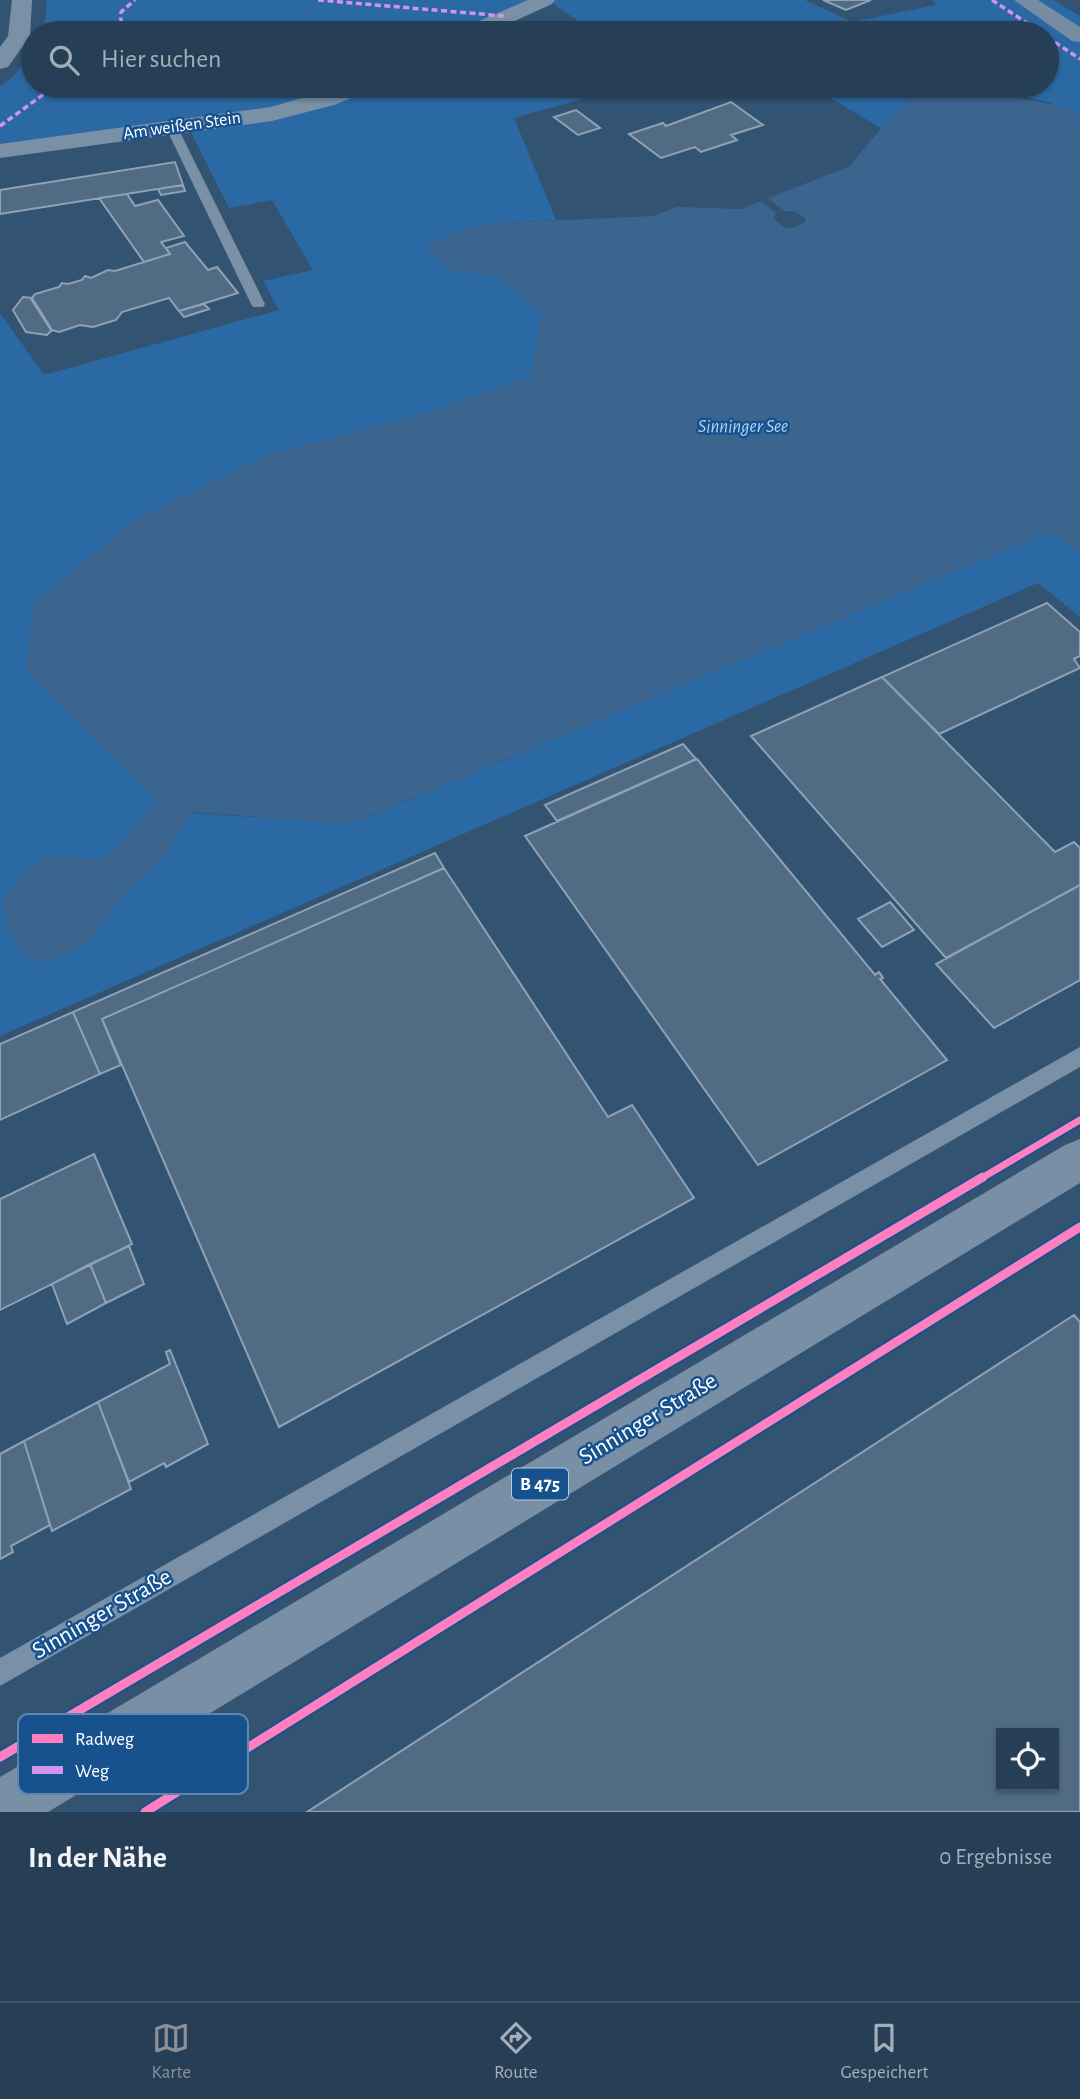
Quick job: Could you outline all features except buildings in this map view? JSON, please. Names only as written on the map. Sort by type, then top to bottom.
[{"type":"main road","points":[[1024,0],[1057,21]]},
{"type":"main road","points":[[1059,22],[1080,36]]},
{"type":"main road","name":"Sinninger Straße","points":[[158,1714],[1080,1159]]},
{"type":"main road","name":"Sinninger Straße","points":[[0,1809],[25,1794]]},
{"type":"street","points":[[498,21],[545,0]]},
{"type":"street","points":[[0,15],[22,7],[19,36],[0,62]]},
{"type":"street","name":"Am weißen Stein","points":[[0,151],[272,114],[331,98]]},
{"type":"lane","points":[[171,126],[258,304]]},
{"type":"lane","name":"Sinninger Straße","points":[[0,1673],[1080,1056]]},
{"type":"shaded area","points":[[47,0],[545,0],[505,17],[511,21],[45,21]]},
{"type":"shaded area","points":[[548,0],[805,0],[850,21],[578,21]]},
{"type":"shaded area","points":[[932,0],[1053,0],[1080,16],[1080,117],[1041,101],[1025,98],[1059,98],[1059,21],[857,21],[936,5]]},
{"type":"shaded area","points":[[21,66],[21,98],[587,98],[514,118],[556,220],[480,224],[447,269],[497,277],[542,312],[531,376],[431,412],[270,454],[134,521],[26,670],[168,811],[351,824],[1048,532],[1080,553],[1080,617],[1038,583],[0,1036],[0,313],[44,375],[279,310],[263,281],[313,270],[272,200],[229,208],[187,124],[0,151],[0,86],[14,76]]},
{"type":"shaded area","points":[[830,98],[912,98],[881,128]]},
{"type":"water","name":"Sinninger See","points":[[912,98],[1019,98],[1065,107],[1080,117],[1080,553],[1048,532],[350,824],[192,812],[164,858],[125,892],[90,942],[52,960],[38,962],[18,949],[5,920],[4,899],[27,870],[51,857],[105,857],[118,847],[159,802],[26,670],[33,603],[134,521],[270,454],[431,412],[531,376],[542,312],[497,277],[447,269],[426,245],[480,224],[653,216],[677,207],[741,209],[850,166],[881,128]]},
{"type":"pier","points":[[765,196],[785,211],[796,212],[806,219],[804,223],[791,228],[783,227],[774,219],[776,213],[758,199]]},
{"type":"marked path","points":[[121,21],[121,12],[135,0]]},
{"type":"marked path","points":[[318,0],[504,16]]},
{"type":"marked path","points":[[992,0],[1024,21]]},
{"type":"marked path","points":[[1059,45],[1080,59]]},
{"type":"marked path","points":[[0,126],[38,98]]},
{"type":"cycle path","points":[[73,1714],[1080,1120]]},
{"type":"cycle path","points":[[248,1748],[1080,1227]]},
{"type":"cycle path","points":[[0,1757],[18,1746]]},
{"type":"cycle path","points":[[145,1812],[174,1794]]}]
